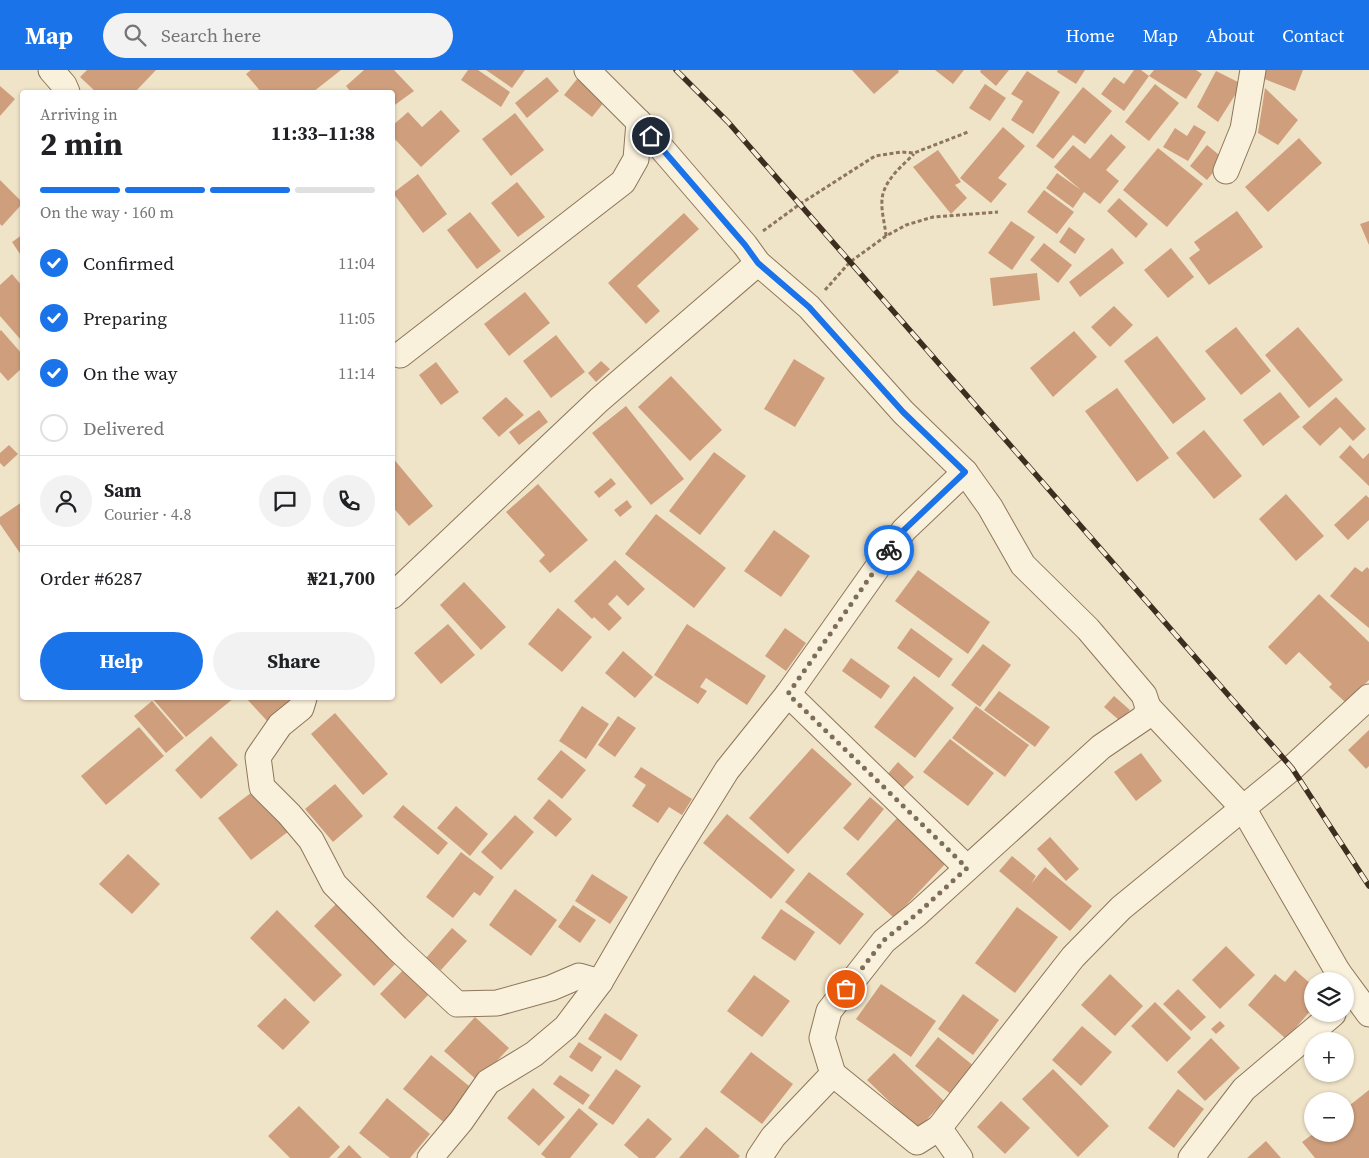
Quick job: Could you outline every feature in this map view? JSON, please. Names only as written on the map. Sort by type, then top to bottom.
[{"type":"street","points":[[51,70],[66,90]]},
{"type":"street","points":[[587,70],[639,122],[752,254],[809,307],[903,412],[965,472],[990,507],[1024,565],[1088,629],[1144,695],[1148,707],[1243,808],[1336,972]]},
{"type":"street","points":[[1226,171],[1243,129],[1253,70]]},
{"type":"street","points":[[400,356],[623,182],[636,159],[639,122]]},
{"type":"street","points":[[395,593],[752,254]]},
{"type":"street","points":[[430,1158],[461,1121],[488,1082],[534,1054],[566,1027],[600,982],[668,865],[727,770],[788,694],[904,530],[965,472]]},
{"type":"street","points":[[788,694],[967,868]]},
{"type":"street","points":[[1148,707],[1145,717],[1101,747],[917,914],[884,940],[829,1011],[822,1038],[833,1074],[916,1142],[939,1128],[1073,957],[1121,908],[1292,768],[1369,697]]},
{"type":"street","points":[[303,700],[301,708],[280,725],[258,757],[262,787],[289,814],[310,840],[334,884],[397,948],[457,1004],[497,1003],[551,988],[579,976],[600,982]]},
{"type":"street","points":[[1354,996],[1369,1014]]},
{"type":"street","points":[[1190,1158],[1244,1089],[1324,1022]]},
{"type":"street","points":[[759,1158],[773,1137],[833,1074]]},
{"type":"street","points":[[939,1128],[960,1158]]},
{"type":"path","points":[[752,254],[800,204],[875,156],[901,152],[914,153],[968,132]]},
{"type":"path","points":[[886,236],[882,200],[884,188],[914,153]]},
{"type":"path","points":[[809,307],[850,262],[886,236],[906,225],[934,217],[998,212]]},
{"type":"building","points":[[87,70],[156,70],[137,90],[94,90],[80,77]]},
{"type":"building","points":[[251,70],[341,70],[316,90],[259,90],[246,74]]},
{"type":"building","points":[[364,70],[394,70],[414,91],[395,105],[395,90],[349,90],[346,86]]},
{"type":"building","points":[[468,70],[478,70],[510,92],[501,107],[461,80]]},
{"type":"building","points":[[486,70],[525,70],[512,88]]},
{"type":"building","points":[[852,70],[898,70],[899,72],[874,94]]},
{"type":"building","points":[[935,70],[964,70],[953,84]]},
{"type":"building","points":[[981,70],[1009,70],[996,86],[980,72]]},
{"type":"building","points":[[1058,70],[1085,70],[1076,84],[1057,72]]},
{"type":"building","points":[[1134,70],[1141,70],[1149,76],[1124,111],[1101,94],[1114,77],[1124,84]]},
{"type":"building","points":[[1154,70],[1196,70],[1202,74],[1186,99],[1149,76]]},
{"type":"building","points":[[1265,70],[1303,70],[1295,91],[1262,78]]},
{"type":"building","points":[[1027,71],[1060,92],[1033,134],[1011,120],[1023,101],[1011,94]]},
{"type":"building","points":[[1216,71],[1242,84],[1218,122],[1197,107]]},
{"type":"building","points":[[547,77],[559,91],[527,118],[515,103]]},
{"type":"building","points":[[577,79],[605,101],[592,117],[564,95]]},
{"type":"building","points":[[985,84],[1006,98],[990,121],[969,108]]},
{"type":"building","points":[[1155,84],[1179,103],[1149,141],[1125,122]]},
{"type":"building","points":[[0,86],[15,99],[0,116]]},
{"type":"building","points":[[1083,87],[1112,111],[1085,144],[1073,135],[1053,159],[1036,146]]},
{"type":"building","points":[[1265,88],[1298,120],[1278,145],[1258,133]]},
{"type":"building","points":[[441,110],[460,131],[421,167],[395,139],[395,123],[408,112],[422,127]]},
{"type":"building","points":[[515,113],[544,150],[511,176],[482,139]]},
{"type":"building","points":[[1194,125],[1206,132],[1188,161],[1163,147],[1175,128],[1187,136]]},
{"type":"building","points":[[1003,127],[1025,146],[998,178],[1007,184],[991,203],[960,178]]},
{"type":"building","points":[[1111,134],[1126,147],[1106,170],[1119,181],[1100,204],[1084,192],[1073,208],[1046,188],[1057,173],[1081,190],[1054,167],[1073,145],[1090,159]]},
{"type":"building","points":[[1299,138],[1322,163],[1268,212],[1245,187]]},
{"type":"building","points":[[1207,145],[1224,159],[1207,180],[1190,166]]},
{"type":"building","points":[[1158,148],[1203,184],[1167,227],[1123,190]]},
{"type":"building","points":[[938,150],[961,182],[955,185],[967,198],[951,214],[913,167]]},
{"type":"building","points":[[418,174],[447,214],[423,233],[395,196],[395,191]]},
{"type":"building","points":[[0,180],[20,200],[20,206],[2,226],[0,224]]},
{"type":"building","points":[[517,182],[545,217],[518,237],[491,203]]},
{"type":"building","points":[[1044,190],[1074,212],[1057,234],[1027,212]]},
{"type":"building","points":[[1119,198],[1148,224],[1136,238],[1107,211]]},
{"type":"building","points":[[1237,211],[1263,247],[1209,285],[1189,258],[1200,250],[1194,242]]},
{"type":"building","points":[[470,212],[501,251],[477,269],[447,230]]},
{"type":"building","points":[[684,213],[699,229],[637,286],[660,311],[646,324],[608,283]]},
{"type":"building","points":[[1011,221],[1035,237],[1012,270],[988,253]]},
{"type":"building","points":[[1369,221],[1369,245],[1360,224]]},
{"type":"building","points":[[1069,227],[1085,239],[1075,254],[1059,242]]},
{"type":"building","points":[[20,236],[20,254],[12,242]]},
{"type":"building","points":[[1044,243],[1072,265],[1058,283],[1030,260]]},
{"type":"building","points":[[1112,248],[1124,263],[1080,297],[1069,282]]},
{"type":"building","points":[[1171,248],[1194,277],[1168,298],[1144,270]]},
{"type":"building","points":[[1037,273],[1040,300],[993,306],[990,278]]},
{"type":"building","points":[[12,274],[20,284],[20,339],[0,316],[0,285]]},
{"type":"building","points":[[525,292],[550,323],[509,356],[484,324]]},
{"type":"building","points":[[1114,306],[1133,325],[1110,347],[1091,327]]},
{"type":"building","points":[[1236,327],[1271,371],[1241,395],[1205,351]]},
{"type":"building","points":[[1298,327],[1343,380],[1309,408],[1265,355]]},
{"type":"building","points":[[0,331],[20,352],[20,370],[8,381],[0,372]]},
{"type":"building","points":[[1074,331],[1097,357],[1053,397],[1030,368]]},
{"type":"building","points":[[556,335],[585,372],[551,398],[523,361]]},
{"type":"building","points":[[1157,336],[1206,399],[1173,424],[1124,361]]},
{"type":"building","points":[[794,359],[825,378],[795,427],[764,409]]},
{"type":"building","points":[[601,361],[610,369],[596,382],[588,373]]},
{"type":"building","points":[[436,362],[459,392],[441,405],[419,375]]},
{"type":"building","points":[[671,376],[722,430],[690,461],[638,407]]},
{"type":"building","points":[[1117,388],[1169,458],[1137,482],[1085,411]]},
{"type":"building","points":[[1280,392],[1300,417],[1263,446],[1243,420]]},
{"type":"building","points":[[506,397],[524,415],[499,437],[482,418]]},
{"type":"building","points":[[1336,397],[1366,429],[1353,441],[1340,427],[1320,446],[1302,427]]},
{"type":"building","points":[[626,406],[684,479],[651,505],[592,433]]},
{"type":"building","points":[[539,410],[548,422],[519,445],[509,432]]},
{"type":"building","points":[[1204,430],[1242,476],[1214,499],[1176,453]]},
{"type":"building","points":[[9,445],[18,454],[4,467],[0,463],[0,453]]},
{"type":"building","points":[[1350,445],[1363,459],[1369,453],[1369,486],[1339,457]]},
{"type":"building","points":[[714,452],[746,476],[700,535],[669,511]]},
{"type":"building","points":[[395,461],[433,506],[409,526],[395,510]]},
{"type":"building","points":[[611,478],[616,484],[599,498],[594,492]]},
{"type":"building","points":[[538,484],[588,540],[550,573],[539,561],[545,555],[506,512]]},
{"type":"building","points":[[1286,494],[1324,536],[1296,561],[1259,519]]},
{"type":"building","points":[[1366,495],[1369,498],[1369,520],[1348,540],[1334,525]]},
{"type":"building","points":[[627,500],[632,507],[620,517],[614,510]]},
{"type":"building","points":[[20,503],[20,553],[0,524],[0,517]]},
{"type":"building","points":[[656,514],[726,568],[694,608],[625,554]]},
{"type":"building","points":[[774,530],[810,556],[781,597],[744,571]]},
{"type":"building","points":[[615,560],[645,589],[628,606],[617,595],[608,604],[622,618],[609,631],[594,617],[592,619],[574,601]]},
{"type":"building","points":[[1355,567],[1362,572],[1367,567],[1369,569],[1369,628],[1330,596]]},
{"type":"building","points":[[918,570],[990,622],[968,654],[895,601]]},
{"type":"building","points":[[464,582],[506,627],[481,650],[440,605]]},
{"type":"building","points":[[1319,594],[1369,642],[1369,680],[1346,703],[1329,687],[1332,684],[1299,652],[1286,665],[1268,647]]},
{"type":"building","points":[[558,608],[592,637],[562,672],[528,644]]},
{"type":"building","points":[[448,624],[475,655],[441,684],[414,653]]},
{"type":"building","points":[[687,624],[766,676],[747,705],[706,678],[700,687],[707,691],[698,704],[654,675]]},
{"type":"building","points":[[785,628],[806,643],[786,671],[765,656]]},
{"type":"building","points":[[911,628],[953,659],[939,678],[897,648]]},
{"type":"building","points":[[983,644],[1011,665],[980,707],[951,685]]},
{"type":"building","points":[[623,651],[653,677],[635,698],[605,673]]},
{"type":"building","points":[[851,658],[890,686],[881,699],[842,671]]},
{"type":"building","points":[[914,676],[954,708],[915,758],[874,727]]},
{"type":"building","points":[[999,691],[1050,727],[1035,747],[984,710]]},
{"type":"building","points":[[1114,696],[1130,710],[1120,721],[1104,707]]},
{"type":"building","points":[[154,700],[232,700],[186,737]]},
{"type":"building","points":[[248,700],[293,700],[268,722]]},
{"type":"building","points":[[152,701],[184,738],[166,753],[134,716]]},
{"type":"building","points":[[582,706],[609,724],[586,759],[559,741]]},
{"type":"building","points":[[976,706],[1029,745],[1005,777],[952,738]]},
{"type":"building","points":[[335,713],[388,774],[363,795],[311,734]]},
{"type":"building","points":[[618,716],[636,728],[615,757],[598,745]]},
{"type":"building","points":[[139,727],[164,756],[106,805],[81,776]]},
{"type":"building","points":[[1369,730],[1369,766],[1366,769],[1348,750]]},
{"type":"building","points":[[211,736],[238,765],[201,799],[175,770]]},
{"type":"building","points":[[950,739],[994,773],[968,806],[923,772]]},
{"type":"building","points":[[812,748],[852,784],[788,854],[749,818]]},
{"type":"building","points":[[561,750],[586,770],[562,799],[537,779]]},
{"type":"building","points":[[1141,753],[1162,781],[1136,801],[1114,772]]},
{"type":"building","points":[[898,762],[914,777],[902,789],[886,776]]},
{"type":"building","points":[[641,767],[692,799],[682,815],[669,807],[658,823],[632,806],[646,785],[634,777]]},
{"type":"building","points":[[335,784],[363,816],[333,842],[305,809]]},
{"type":"building","points":[[256,789],[289,831],[251,860],[218,818]]},
{"type":"building","points":[[870,797],[884,809],[858,841],[843,828]]},
{"type":"building","points":[[549,799],[572,819],[556,837],[533,818]]},
{"type":"building","points":[[403,805],[448,843],[438,855],[393,817]]},
{"type":"building","points":[[456,806],[488,834],[470,856],[437,828]]},
{"type":"building","points":[[727,814],[795,870],[771,899],[703,843]]},
{"type":"building","points":[[515,815],[534,832],[501,870],[481,852]]},
{"type":"building","points":[[898,817],[947,862],[894,918],[846,874]]},
{"type":"building","points":[[1050,837],[1079,869],[1066,881],[1037,849]]},
{"type":"building","points":[[461,852],[494,877],[480,896],[474,892],[453,918],[426,897]]},
{"type":"building","points":[[128,854],[160,884],[132,914],[99,884]]},
{"type":"building","points":[[1012,856],[1036,876],[1031,884],[1045,867],[1092,906],[1070,931],[999,871]]},
{"type":"building","points":[[809,872],[864,914],[840,945],[785,902]]},
{"type":"building","points":[[592,874],[628,897],[610,924],[575,901]]},
{"type":"building","points":[[515,889],[557,920],[531,956],[489,925]]},
{"type":"building","points":[[340,900],[400,959],[374,986],[314,926]]},
{"type":"building","points":[[573,905],[596,920],[580,943],[558,927]]},
{"type":"building","points":[[1017,907],[1058,937],[1015,993],[975,963]]},
{"type":"building","points":[[781,909],[815,932],[795,961],[761,938]]},
{"type":"building","points":[[277,910],[342,975],[314,1002],[250,938]]},
{"type":"building","points":[[452,928],[467,941],[441,970],[426,958]]},
{"type":"building","points":[[1226,946],[1255,975],[1220,1009],[1192,980]]},
{"type":"building","points":[[407,966],[433,990],[405,1019],[380,994]]},
{"type":"building","points":[[1295,970],[1304,978],[1304,1018],[1286,1039],[1248,1005],[1275,974],[1285,982]]},
{"type":"building","points":[[1110,974],[1143,1006],[1115,1036],[1081,1005]]},
{"type":"building","points":[[754,975],[790,1001],[762,1037],[727,1011]]},
{"type":"building","points":[[881,984],[936,1021],[911,1057],[856,1019]]},
{"type":"building","points":[[1178,989],[1206,1017],[1191,1031],[1163,1004]]},
{"type":"building","points":[[963,994],[999,1020],[973,1055],[938,1029]]},
{"type":"building","points":[[285,998],[310,1022],[283,1050],[257,1026]]},
{"type":"building","points":[[1155,1002],[1191,1038],[1167,1062],[1131,1026]]},
{"type":"building","points":[[605,1013],[638,1035],[621,1061],[588,1039]]},
{"type":"building","points":[[475,1017],[509,1048],[478,1081],[444,1051]]},
{"type":"building","points":[[1220,1021],[1225,1026],[1216,1034],[1211,1029]]},
{"type":"building","points":[[1082,1026],[1112,1052],[1081,1086],[1052,1060]]},
{"type":"building","points":[[938,1037],[975,1067],[952,1095],[915,1066]]},
{"type":"building","points":[[1211,1038],[1240,1068],[1205,1101],[1177,1072]]},
{"type":"building","points":[[579,1042],[602,1057],[592,1072],[569,1057]]},
{"type":"building","points":[[751,1052],[793,1084],[762,1124],[720,1092]]},
{"type":"building","points":[[894,1053],[944,1101],[918,1129],[867,1080]]},
{"type":"building","points":[[431,1055],[474,1090],[446,1124],[403,1089]]},
{"type":"building","points":[[616,1069],[641,1086],[613,1125],[588,1108]]},
{"type":"building","points":[[1053,1069],[1109,1126],[1078,1157],[1022,1099]]},
{"type":"building","points":[[560,1075],[590,1095],[583,1105],[553,1084]]},
{"type":"building","points":[[533,1088],[565,1117],[539,1146],[507,1118]]},
{"type":"building","points":[[1178,1089],[1204,1109],[1174,1148],[1148,1128]]},
{"type":"building","points":[[1369,1090],[1369,1158],[1315,1158],[1302,1142],[1304,1141],[1354,1142],[1354,1102]]},
{"type":"building","points":[[387,1098],[430,1134],[410,1158],[390,1158],[359,1133]]},
{"type":"building","points":[[1001,1101],[1030,1128],[1005,1154],[977,1127]]},
{"type":"building","points":[[299,1106],[340,1147],[329,1158],[290,1158],[268,1136]]},
{"type":"building","points":[[579,1108],[598,1124],[570,1158],[546,1158],[541,1154]]},
{"type":"building","points":[[648,1118],[672,1139],[655,1158],[639,1158],[624,1145]]},
{"type":"building","points":[[706,1127],[740,1156],[738,1158],[679,1158]]},
{"type":"building","points":[[1266,1141],[1281,1158],[1247,1158]]},
{"type":"building","points":[[349,1145],[362,1158],[337,1158]]},
{"type":"railway","points":[[676,70],[728,122],[1292,768],[1369,886]]},
{"type":"way so far","points":[[846,989],[884,940],[917,914],[967,868],[788,694],[889,550]]},
{"type":"route","points":[[651,136],[745,245],[758,263],[809,307],[903,412],[965,472],[904,530],[889,550]]}]
